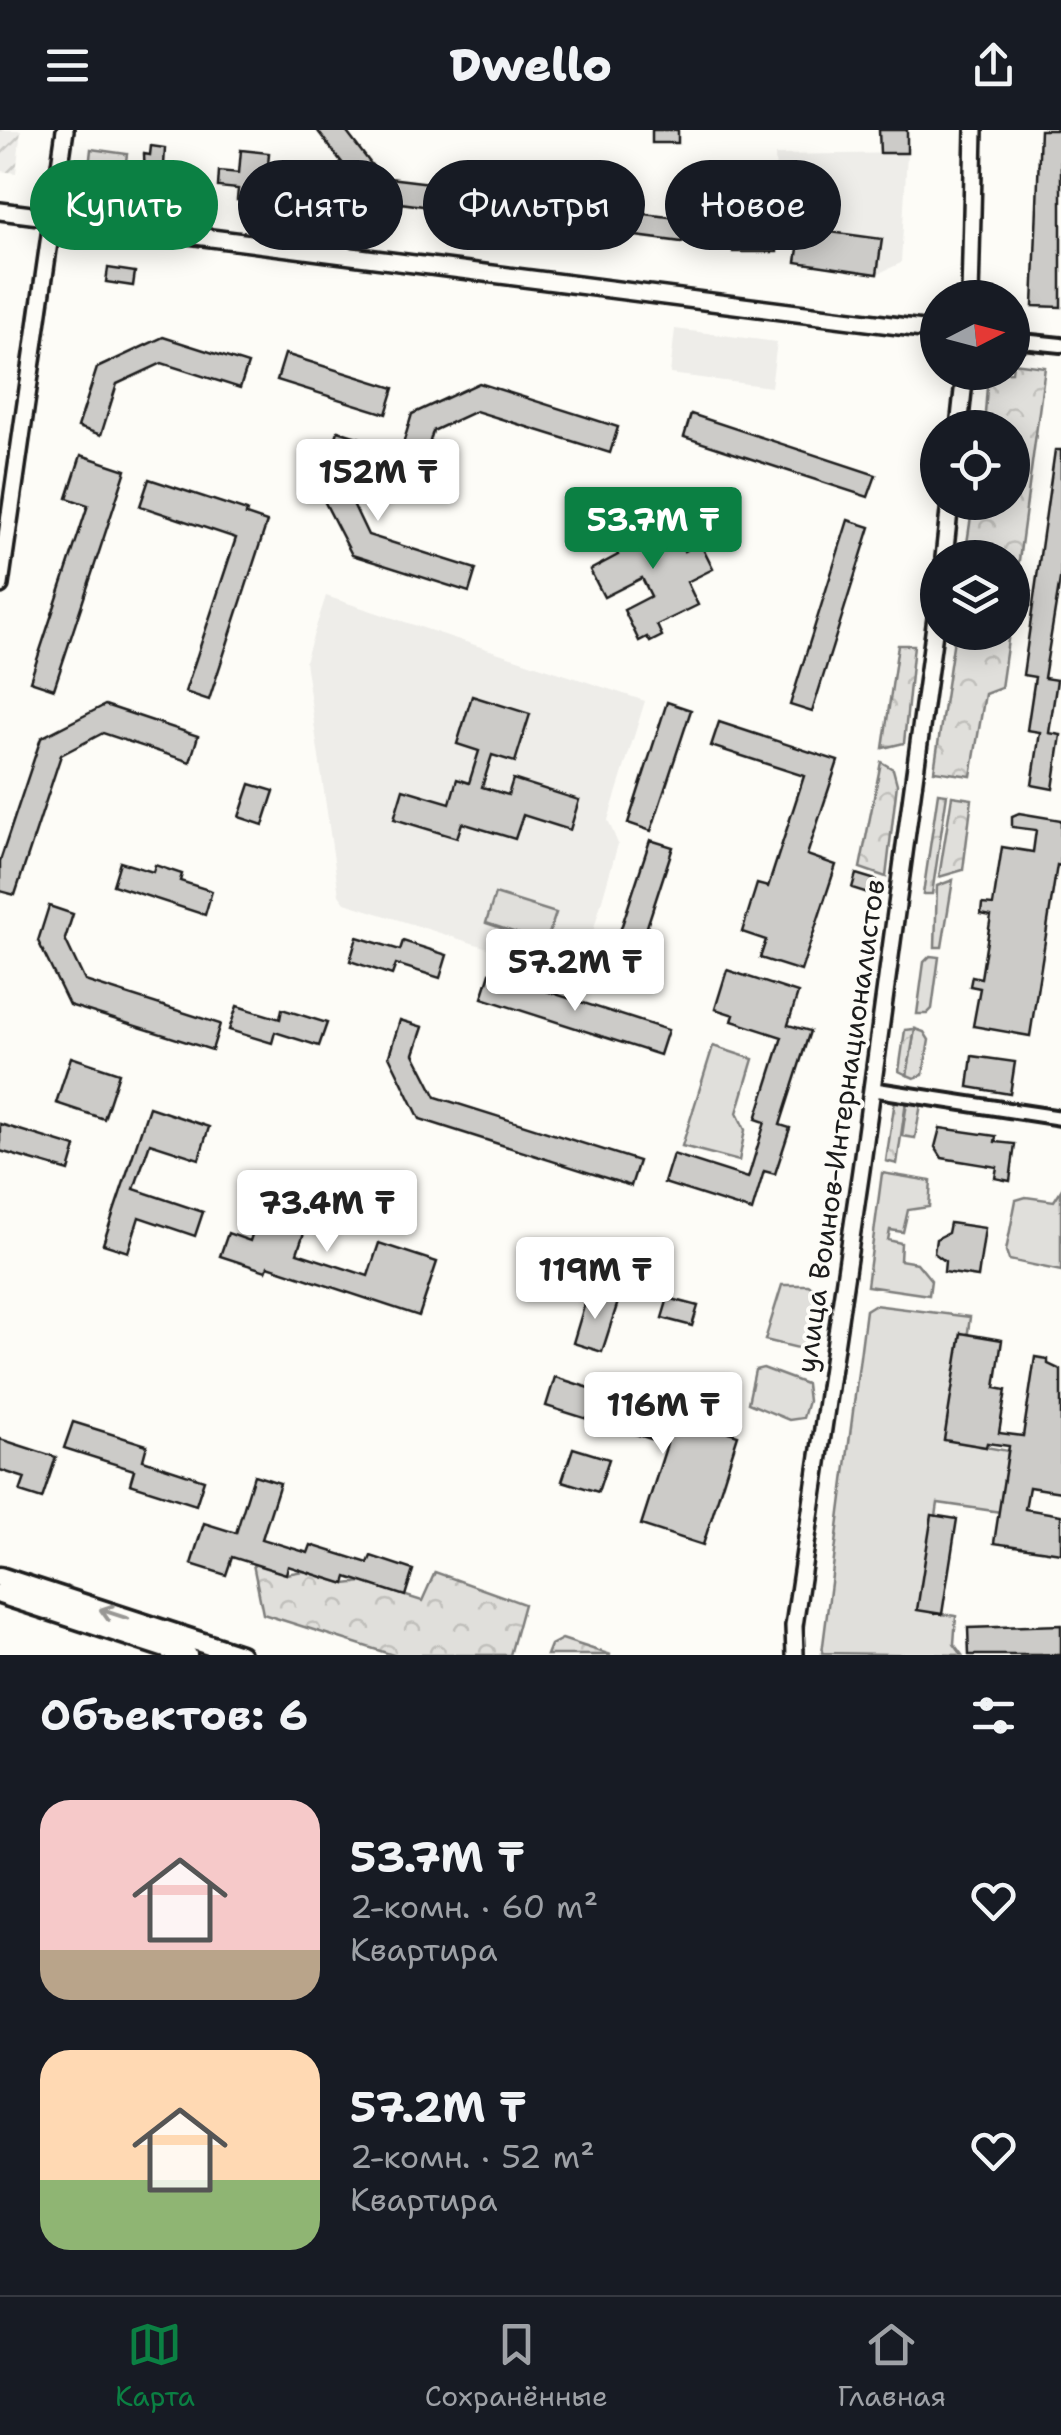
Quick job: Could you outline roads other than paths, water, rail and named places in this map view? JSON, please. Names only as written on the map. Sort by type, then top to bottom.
[{"type":"main road","points":[[0,1577],[240,1655]]},
{"type":"main road","points":[[0,1594],[187,1655]]},
{"type":"street","points":[[61,160],[65,130]]},
{"type":"street","points":[[970,280],[974,130]]},
{"type":"street","points":[[0,211],[30,215]]},
{"type":"street","points":[[218,239],[920,329]]},
{"type":"street","points":[[0,585],[48,250]]},
{"type":"street","points":[[1030,342],[1061,345]]},
{"type":"street","name":"улица Воинов-Интернационалистов","points":[[795,1655],[794,1626],[932,650]]},
{"type":"street","points":[[871,1089],[1061,1118]]}]
